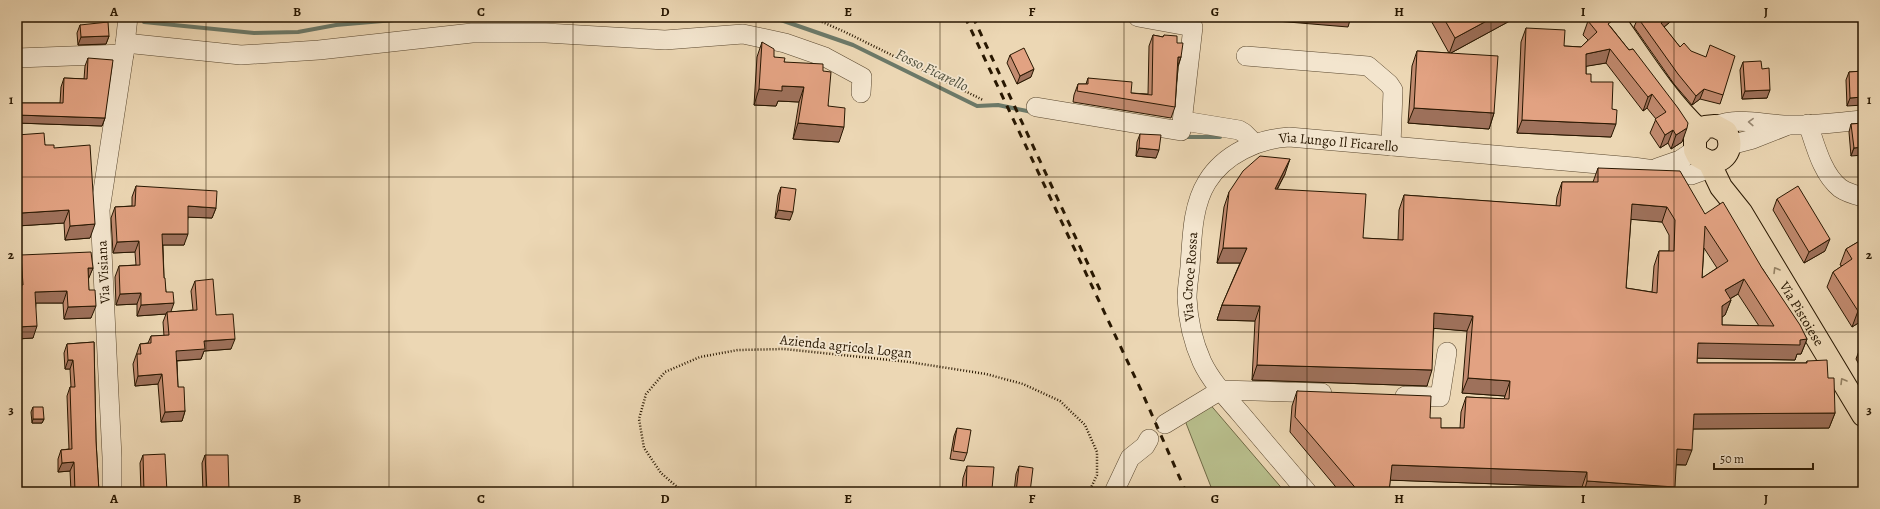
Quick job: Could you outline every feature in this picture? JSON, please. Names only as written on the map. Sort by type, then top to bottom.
[{"type":"main road","name":"Via Pistoiese","points":[[1612,17],[1681,111],[1712,146],[1721,187],[1741,212],[1863,415]]},
{"type":"street","name":"Via Visiana","points":[[112,492],[112,457],[100,210],[125,49],[128,17]]},
{"type":"street","points":[[1036,107],[1181,131],[1184,120],[1193,27],[1138,17]]},
{"type":"street","points":[[17,58],[125,49],[241,56],[319,50],[472,33],[546,34],[665,40],[742,34],[785,43],[825,57],[862,77],[861,93]]},
{"type":"street","points":[[1246,56],[1368,66],[1389,84],[1393,90],[1391,146]]},
{"type":"street","points":[[1184,120],[1239,130],[1255,144]]},
{"type":"street","points":[[1712,146],[1753,139],[1788,125],[1863,120]]},
{"type":"street","points":[[1808,124],[1825,168],[1830,176],[1839,187],[1863,197]]},
{"type":"street","name":"Via Lungo Il Ficarello","points":[[1255,144],[1274,138],[1289,137],[1697,174],[1712,146]]},
{"type":"street","name":"Via Croce Rossa","points":[[1255,144],[1222,164],[1207,181],[1198,202],[1193,234],[1187,297],[1191,324],[1195,345],[1203,364],[1220,390],[1307,492]]},
{"type":"street","points":[[1385,395],[1440,397],[1447,352]]},
{"type":"street","points":[[1165,424],[1220,390],[1339,394]]},
{"type":"street","points":[[1114,492],[1130,458],[1145,446],[1150,439]]},
{"type":"path","points":[[236,17],[263,19],[284,17]]},
{"type":"path","points":[[811,17],[845,32],[983,100]]},
{"type":"path","name":"Azienda agricola Logan","points":[[683,492],[661,473],[644,448],[639,419],[646,394],[665,372],[700,357],[738,350],[784,349],[909,362],[986,374],[1023,384],[1060,401],[1085,425],[1097,452],[1097,475],[1089,492]]},
{"type":"green space","points":[[1208,402],[1285,492],[1213,492],[1184,418]]},
{"type":"building","points":[[1443,17],[1494,17],[1455,38]]},
{"type":"building","points":[[1594,17],[1609,17],[1612,21],[1608,24],[1629,50],[1633,49],[1678,108],[1688,123],[1687,128],[1676,135],[1673,130],[1665,135],[1655,119],[1666,112],[1652,94],[1648,97],[1610,49],[1586,54],[1586,74],[1591,74],[1591,82],[1613,82],[1612,109],[1617,110],[1616,124],[1522,120],[1526,28],[1565,30],[1564,46],[1581,47],[1597,32],[1588,21]]},
{"type":"building","points":[[1638,17],[1668,17],[1661,23],[1680,47],[1684,43],[1691,51],[1706,57],[1710,45],[1735,56],[1723,95],[1704,89],[1696,96],[1678,74]]},
{"type":"building","points":[[108,22],[109,36],[81,37],[80,25]]},
{"type":"building","points":[[1153,35],[1163,37],[1164,35],[1177,36],[1177,43],[1183,43],[1181,57],[1178,57],[1175,107],[1077,91],[1078,84],[1088,84],[1088,78],[1132,82],[1131,93],[1152,95]]},
{"type":"building","points":[[762,42],[774,49],[774,57],[785,58],[784,62],[823,64],[823,71],[831,72],[828,106],[845,108],[844,127],[798,123],[804,87],[782,86],[782,91],[759,89]]},
{"type":"building","points":[[1024,48],[1034,69],[1020,76],[1010,55]]},
{"type":"building","points":[[1417,51],[1498,56],[1494,113],[1414,108]]},
{"type":"building","points":[[88,58],[113,60],[105,118],[17,115],[17,103],[63,103],[64,78],[87,79]]},
{"type":"building","points":[[1761,61],[1762,69],[1769,68],[1770,90],[1745,91],[1743,62]]},
{"type":"building","points":[[1863,71],[1863,97],[1850,98],[1849,72]]},
{"type":"building","points":[[1863,123],[1863,147],[1854,148],[1851,124]]},
{"type":"building","points":[[44,133],[45,145],[54,145],[54,148],[90,145],[95,224],[70,226],[69,210],[21,213],[20,203],[17,203],[17,135]]},
{"type":"building","points":[[1140,134],[1161,135],[1159,150],[1139,148]]},
{"type":"building","points":[[1260,156],[1290,159],[1275,189],[1366,194],[1363,238],[1403,240],[1404,195],[1560,206],[1562,182],[1598,182],[1598,168],[1680,171],[1705,214],[1723,202],[1762,268],[1800,325],[1807,339],[1800,340],[1800,345],[1698,343],[1697,363],[1807,363],[1807,361],[1827,360],[1828,378],[1834,378],[1835,413],[1694,414],[1692,450],[1677,449],[1675,487],[1587,481],[1587,472],[1392,465],[1389,492],[1359,492],[1295,417],[1297,391],[1431,396],[1430,418],[1441,418],[1441,428],[1464,428],[1466,397],[1509,399],[1510,381],[1468,378],[1473,316],[1434,313],[1432,370],[1257,365],[1260,306],[1222,305],[1247,248],[1223,248],[1229,192],[1243,171]],"holes":[[[1632,204],[1667,207],[1675,220],[1674,251],[1659,251],[1657,293],[1626,288]],[[1705,226],[1728,261],[1702,278]],[[1744,279],[1774,326],[1722,325],[1722,306],[1731,300],[1725,290]]]},
{"type":"building","points":[[136,186],[217,191],[216,208],[188,206],[188,234],[162,234],[166,292],[173,292],[174,303],[141,305],[141,293],[120,294],[119,266],[140,265],[139,241],[117,242],[115,207],[135,206]]},
{"type":"building","points":[[1798,186],[1830,239],[1809,252],[1777,199]]},
{"type":"building","points":[[781,187],[796,189],[793,212],[778,210]]},
{"type":"building","points":[[1863,239],[1863,308],[1858,311],[1833,272],[1852,259],[1846,249]]},
{"type":"building","points":[[91,252],[93,268],[88,268],[89,290],[95,290],[96,306],[68,307],[67,291],[35,292],[37,326],[17,327],[17,285],[23,285],[21,255]]},
{"type":"building","points":[[213,279],[216,315],[233,314],[235,339],[204,341],[205,349],[176,351],[178,387],[184,387],[185,411],[165,412],[162,374],[138,376],[137,354],[141,354],[140,344],[151,343],[151,336],[169,335],[167,312],[197,310],[195,281]]},
{"type":"building","points":[[94,342],[96,441],[99,492],[75,492],[74,462],[62,463],[61,450],[72,449],[70,387],[75,387],[73,360],[68,360],[67,344]]},
{"type":"building","points":[[1863,348],[1863,358],[1859,351]]},
{"type":"building","points":[[33,407],[43,407],[44,419],[33,419]]},
{"type":"building","points":[[957,428],[971,430],[967,453],[953,451]]},
{"type":"building","points":[[165,454],[167,492],[144,492],[143,455]]},
{"type":"building","points":[[205,455],[228,455],[229,492],[207,492]]},
{"type":"building","points":[[967,466],[994,467],[992,489],[1007,490],[1007,492],[966,492]]},
{"type":"building","points":[[1019,466],[1033,468],[1030,492],[1016,492]]},
{"type":"waterway","name":"Fosso Ficarello","points":[[144,22],[254,33],[298,32],[336,25],[429,17]]},
{"type":"waterway","name":"Fosso Ficarello","points":[[638,17],[712,20],[778,19],[853,45],[977,106],[998,105],[1032,112]]},
{"type":"waterway","name":"Fosso Ficarello","points":[[1184,137],[1220,137]]},
{"type":"railway","points":[[965,17],[1141,390],[1186,492]]},
{"type":"railway","points":[[973,17],[1101,292]]}]
